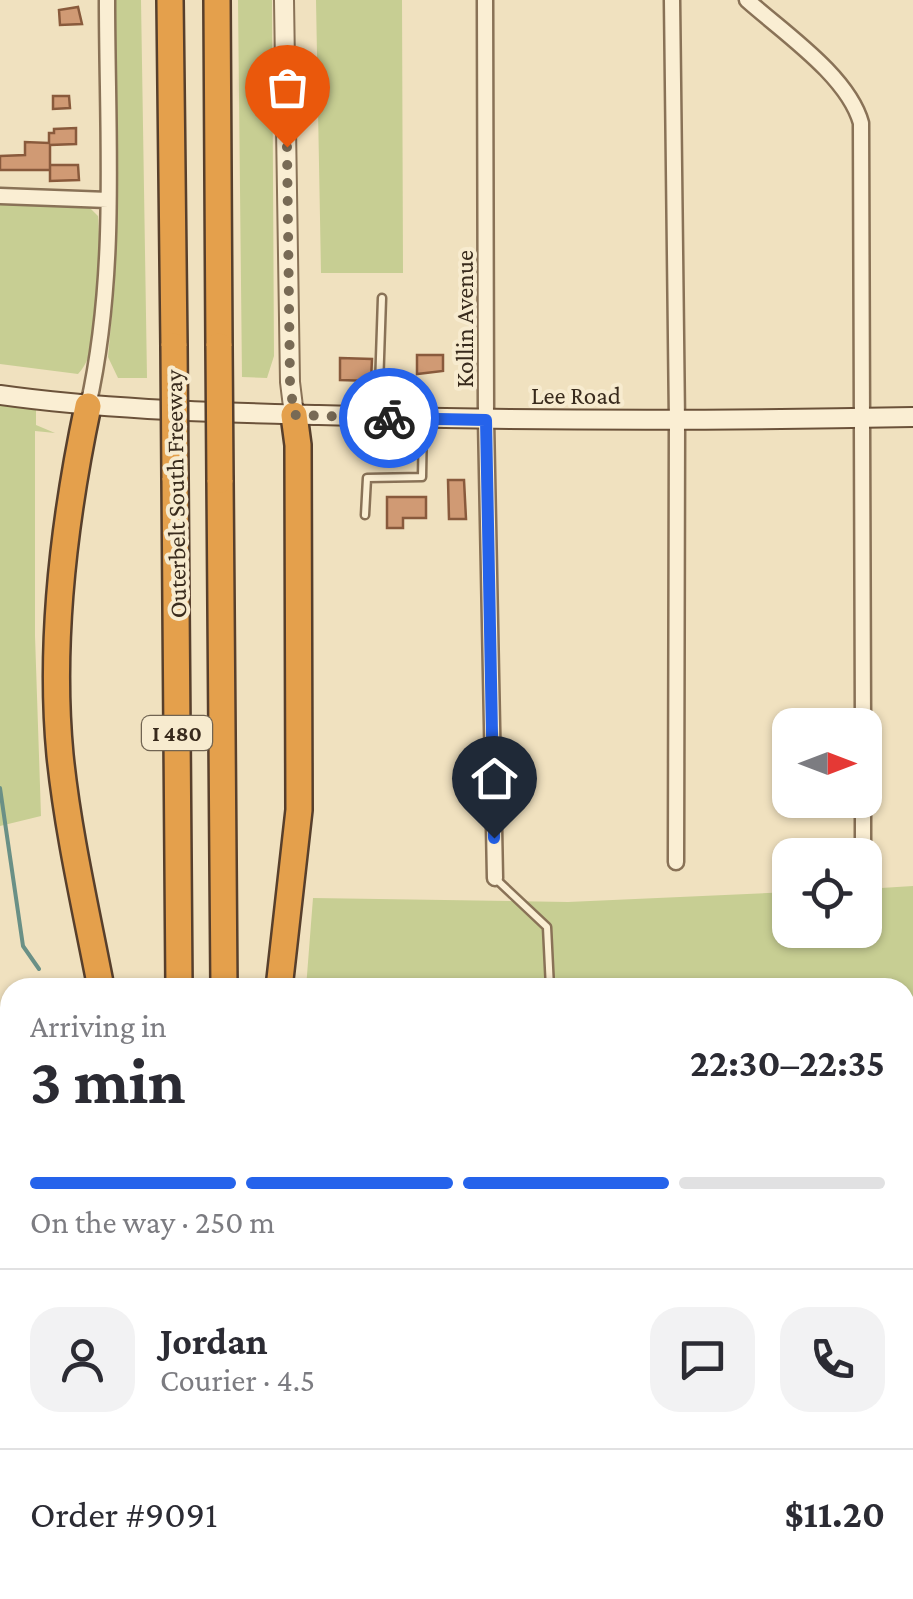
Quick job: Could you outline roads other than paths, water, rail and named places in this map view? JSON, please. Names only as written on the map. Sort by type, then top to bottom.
[{"type":"highway","name":"Outerbelt South Freeway","points":[[170,0],[179,978]]},
{"type":"highway","name":"Outerbelt South Freeway","points":[[216,0],[224,978]]},
{"type":"highway","points":[[88,406],[64,555],[56,702],[66,805],[99,978]]},
{"type":"highway","points":[[280,978],[295,867],[300,775],[298,445],[294,415]]},
{"type":"main road","points":[[284,0],[290,382],[294,415]]},
{"type":"main road","name":"Lee Road","points":[[0,396],[88,406],[378,418],[677,421],[913,417]]},
{"type":"street","points":[[88,406],[105,310],[107,0]]},
{"type":"street","name":"Kollin Avenue","points":[[486,0],[486,420],[495,878]]},
{"type":"street","points":[[672,0],[677,421],[676,862]]},
{"type":"street","points":[[748,0],[842,86],[856,105],[861,123],[863,708]]},
{"type":"street","points":[[0,196],[108,200]]},
{"type":"lane","points":[[378,418],[382,298]]},
{"type":"lane","points":[[365,515],[366,478],[422,477],[423,419]]},
{"type":"lane","points":[[495,878],[546,927],[549,978]]},
{"type":"waterway","points":[[0,788],[23,946],[39,969]]}]
